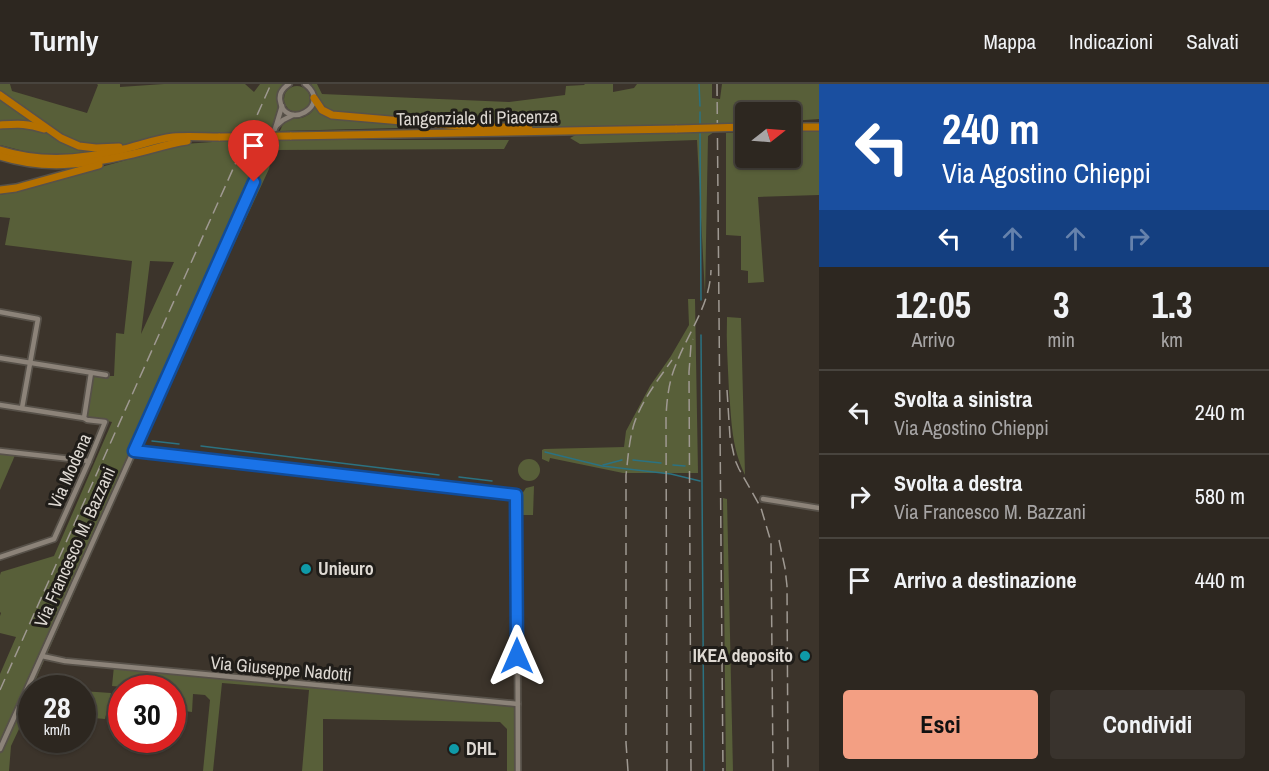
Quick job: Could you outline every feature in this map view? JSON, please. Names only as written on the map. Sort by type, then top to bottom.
[{"type":"highway","points":[[0,95],[61,138],[79,146],[96,148],[148,142]]},
{"type":"highway","points":[[314,98],[325,112],[336,115],[472,127],[521,127],[540,132]]},
{"type":"highway","points":[[0,125],[32,125],[52,132]]},
{"type":"highway","points":[[801,127],[819,127]]},
{"type":"highway","name":"Tangenziale di Piacenza","points":[[0,156],[37,165],[104,154],[173,137],[735,128]]},
{"type":"highway","name":"Tangenziale di Piacenza","points":[[0,150],[57,162],[79,164],[210,137]]},
{"type":"highway","points":[[1,191],[77,172],[130,155]]},
{"type":"street","name":"Via Francesco M. Bazzani","points":[[0,749],[247,198],[276,126],[282,106],[281,92],[289,84]]},
{"type":"street","points":[[276,126],[283,120],[311,108],[313,93],[306,84]]},
{"type":"street","points":[[282,106],[293,115]]},
{"type":"street","points":[[0,312],[38,319],[22,408]]},
{"type":"street","points":[[0,358],[106,375]]},
{"type":"street","name":"Via Modena","points":[[0,557],[54,539],[105,423],[84,418],[91,373]]},
{"type":"street","points":[[0,405],[84,418]]},
{"type":"street","points":[[0,450],[89,462]]},
{"type":"street","points":[[134,451],[516,495],[518,771]]},
{"type":"street","points":[[763,499],[819,508]]},
{"type":"street","name":"Via Giuseppe Nadotti","points":[[42,656],[53,660],[91,664],[518,704]]},
{"type":"green space","points":[[0,84],[10,84],[12,91],[87,113],[97,84],[120,84],[120,87],[164,84],[245,84],[254,92],[260,84],[283,84],[277,97],[279,107],[276,140],[509,140],[504,149],[273,150],[269,169],[116,498],[38,675],[18,675],[18,731],[11,746],[9,771],[0,771],[0,674],[16,637],[0,633],[0,575],[1,572],[54,556],[112,422],[87,417],[93,376],[114,376],[116,333],[124,334],[132,261],[5,245],[10,218],[0,217],[0,195],[184,144],[226,141],[232,132],[175,134],[109,149],[47,157],[0,145]],"holes":[[[150,261],[174,262],[141,334]]]},
{"type":"green space","points":[[311,84],[317,84],[322,94],[509,102],[565,95],[566,86],[585,84],[613,84],[613,92],[634,88],[637,84],[712,84],[712,98],[720,99],[722,84],[819,84],[819,119],[801,120],[801,102],[735,102],[735,124],[726,124],[708,136],[705,295],[697,140],[580,144],[570,138],[589,128],[439,127],[280,131],[287,120],[302,118],[313,111],[316,102],[314,88]]},
{"type":"green space","points":[[297,86],[306,90],[310,99],[306,108],[297,112],[288,108],[284,99],[288,90]]},
{"type":"green space","points":[[801,131],[819,131],[819,195],[758,197],[764,282],[748,283],[748,271],[741,270],[741,236],[726,235],[726,133],[735,133],[735,168],[801,168]]},
{"type":"green space","points":[[688,299],[695,299],[698,473],[623,473],[550,458],[549,462],[542,459],[544,449],[624,447],[626,431],[650,386],[689,325]]},
{"type":"green space","points":[[727,317],[741,318],[745,475],[737,454],[732,424]]},
{"type":"green space","points":[[0,451],[16,453],[0,490]]},
{"type":"green space","points":[[529,459],[537,462],[540,470],[537,478],[529,481],[521,478],[518,470],[521,462]]},
{"type":"green space","points":[[534,486],[533,515],[517,515],[518,500],[526,488]]},
{"type":"green space","points":[[723,498],[727,499],[733,771],[726,771]]},
{"type":"green space","points":[[114,666],[518,704],[518,771],[507,771],[507,729],[500,722],[323,719],[323,771],[302,771],[309,690],[222,683],[213,771],[203,771],[210,700],[205,695],[193,694],[192,712],[186,711],[186,675],[113,675]]},
{"type":"green space","points":[[96,692],[108,693],[105,719],[96,718]]},
{"type":"waterway","points":[[699,84],[700,106]]},
{"type":"waterway","points":[[700,112],[700,126]]},
{"type":"waterway","points":[[700,131],[701,300]]},
{"type":"waterway","points":[[701,335],[704,771]]},
{"type":"waterway","points":[[152,441],[179,444]]},
{"type":"waterway","points":[[201,446],[439,475]]},
{"type":"waterway","points":[[545,452],[602,466],[671,474],[700,481]]},
{"type":"waterway","points":[[603,465],[622,460]]},
{"type":"waterway","points":[[633,460],[661,463]]},
{"type":"waterway","points":[[673,465],[685,466]]},
{"type":"waterway","points":[[459,477],[492,481]]},
{"type":"railway","points":[[0,690],[271,84]]},
{"type":"railway","points":[[717,84],[723,771]]},
{"type":"railway","points":[[667,771],[667,402],[674,369],[707,295],[711,270]]},
{"type":"railway","points":[[691,771],[689,372],[693,339]]},
{"type":"railway","points":[[628,771],[626,743],[626,475],[631,437],[637,415],[672,360]]},
{"type":"railway","points":[[727,390],[730,437],[735,460],[761,508],[771,542],[773,771]]},
{"type":"railway","points":[[779,540],[787,586],[788,771]]},
{"type":"place","name":"Unieuro","points":[[306,569]]},
{"type":"place","name":"IKEA deposito","points":[[805,656]]},
{"type":"place","name":"DHL","points":[[454,749]]},
{"type":"route","points":[[254,182],[134,451],[516,495],[517,656]]}]
